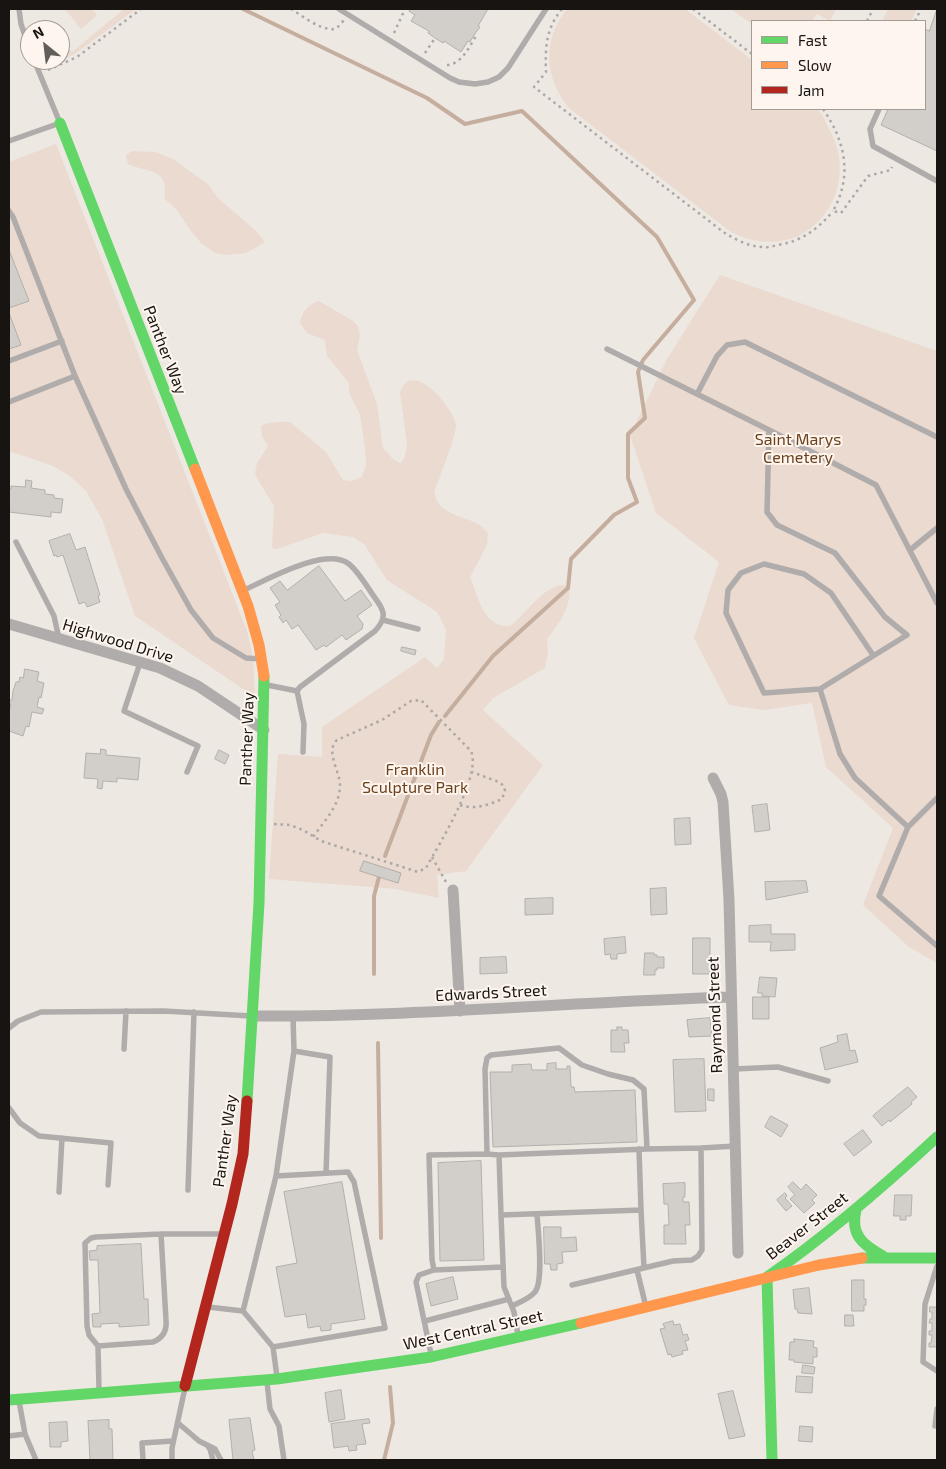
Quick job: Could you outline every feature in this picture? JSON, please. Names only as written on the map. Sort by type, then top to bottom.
[{"type":"street","name":"Panther Way","points":[[60,123],[258,635],[263,659],[265,685],[259,903],[250,1070],[242,1154],[225,1234],[185,1386]]},
{"type":"street","name":"Highwood Drive","points":[[9,624],[160,668],[198,686],[264,730]]},
{"type":"street","name":"Raymond Street","points":[[713,778],[722,794],[723,802],[734,1069],[738,1253]]},
{"type":"street","points":[[453,890],[460,1011]]},
{"type":"street","name":"Edwards Street","points":[[253,1016],[460,1011],[730,997]]},
{"type":"street","name":"Beaver Street","points":[[772,1460],[767,1277],[856,1210],[937,1138]]},
{"type":"street","points":[[856,1210],[853,1224],[858,1237],[868,1247],[883,1256]]},
{"type":"street","name":"West Central Street","points":[[14,1399],[272,1379],[432,1356],[519,1338],[835,1262],[883,1256],[937,1258]]},
{"type":"lane","points":[[339,9],[450,78],[459,82],[474,84],[494,80],[505,72],[546,9]]},
{"type":"lane","points":[[9,141],[60,123],[38,70]]},
{"type":"lane","points":[[879,110],[870,129],[873,146],[937,182]]},
{"type":"lane","points":[[9,211],[14,217],[75,376],[126,489],[191,610],[213,638],[246,658],[263,659]]},
{"type":"lane","points":[[9,361],[62,341]]},
{"type":"lane","points":[[697,394],[722,350],[727,345],[745,342],[937,437]]},
{"type":"lane","points":[[607,349],[876,485],[937,603]]},
{"type":"lane","points":[[9,402],[75,376]]},
{"type":"lane","points":[[769,430],[767,512],[776,525],[835,553],[885,617],[907,635],[820,688],[764,693],[726,613],[728,590],[741,573],[764,564],[804,574],[831,593],[873,655]]},
{"type":"lane","points":[[910,550],[937,528]]},
{"type":"lane","points":[[16,542],[54,616],[59,639]]},
{"type":"lane","points":[[241,591],[313,560],[339,559],[349,564],[381,606],[384,616],[382,624],[297,691]]},
{"type":"lane","points":[[383,620],[418,629]]},
{"type":"lane","points":[[140,662],[124,711],[198,746],[187,772]]},
{"type":"lane","points":[[265,685],[297,691]]},
{"type":"lane","points":[[820,688],[840,754],[854,778],[908,827]]},
{"type":"lane","points":[[297,691],[304,724],[303,752]]},
{"type":"lane","points":[[937,798],[908,827],[878,896],[937,946]]},
{"type":"lane","points":[[124,1049],[126,1011]]},
{"type":"lane","points":[[9,1028],[18,1021],[41,1012],[194,1012],[253,1016]]},
{"type":"lane","points":[[188,1190],[194,1012]]},
{"type":"lane","points":[[243,1311],[276,1176],[294,1052],[293,1016]]},
{"type":"lane","points":[[487,1154],[485,1069],[487,1058],[495,1053],[559,1048],[582,1065],[633,1080],[644,1089],[647,1149]]},
{"type":"lane","points":[[294,1052],[330,1057],[326,1173]]},
{"type":"lane","points":[[734,1069],[778,1067],[828,1081]]},
{"type":"lane","points":[[9,1108],[20,1123],[39,1136],[111,1143],[108,1185]]},
{"type":"lane","points":[[59,1192],[62,1138]]},
{"type":"lane","points":[[434,1270],[432,1260],[429,1155],[500,1155],[736,1146]]},
{"type":"lane","points":[[572,1285],[673,1261],[692,1260],[701,1254],[701,1148]]},
{"type":"lane","points":[[639,1149],[644,1268]]},
{"type":"lane","points":[[500,1155],[504,1287],[512,1306],[519,1338]]},
{"type":"lane","points":[[273,1347],[385,1328],[354,1182],[348,1172],[276,1176]]},
{"type":"lane","points":[[501,1215],[641,1210]]},
{"type":"lane","points":[[512,1306],[529,1298],[536,1291],[540,1280],[537,1214]]},
{"type":"lane","points":[[98,1346],[153,1342],[164,1333],[166,1320],[161,1234]]},
{"type":"lane","points":[[99,1393],[98,1346],[90,1338],[86,1326],[85,1243],[91,1238],[96,1237],[225,1234]]},
{"type":"lane","points":[[937,1266],[925,1304],[923,1362],[937,1371]]},
{"type":"lane","points":[[432,1356],[416,1282],[419,1274],[434,1270],[503,1267]]},
{"type":"lane","points":[[637,1270],[646,1308]]},
{"type":"lane","points":[[424,1321],[509,1299]]},
{"type":"lane","points":[[206,1306],[243,1311],[273,1347],[270,1409],[279,1426],[284,1460]]},
{"type":"lane","points":[[172,1460],[173,1441],[185,1386]]},
{"type":"lane","points":[[14,1399],[25,1434],[36,1460]]},
{"type":"lane","points":[[935,1426],[937,1409]]},
{"type":"lane","points":[[178,1423],[199,1441],[215,1449],[221,1460]]},
{"type":"lane","points":[[9,1436],[25,1434]]},
{"type":"lane","points":[[143,1460],[142,1443],[173,1441]]},
{"type":"lane","points":[[207,1445],[213,1460]]},
{"type":"path","points":[[40,74],[77,57],[141,9]]},
{"type":"path","points":[[291,9],[307,19],[332,30],[341,24],[347,14]]},
{"type":"path","points":[[562,9],[555,17],[548,35],[545,52],[546,72],[534,88],[726,234],[742,243],[763,248],[786,244],[807,236],[823,224],[833,211],[840,199],[846,163],[836,134],[824,110]]},
{"type":"path","points":[[693,9],[751,53]]},
{"type":"path","points":[[915,20],[921,9]]},
{"type":"path","points":[[386,28],[394,34],[405,11],[400,10]]},
{"type":"path","points":[[445,65],[458,62],[476,36],[474,35]]},
{"type":"path","points":[[418,48],[426,53],[435,38]]},
{"type":"path","points":[[833,211],[842,213],[868,176],[891,170],[896,159]]},
{"type":"path","points":[[260,825],[290,825],[321,842],[418,872],[426,868],[460,805],[474,763],[471,751],[421,700],[411,701],[382,720],[337,740],[332,751],[339,780],[338,795],[329,815],[313,836]]},
{"type":"path","points":[[460,805],[475,808],[486,806],[502,799],[505,791],[504,786],[499,782],[472,772]]},
{"type":"path","points":[[432,857],[447,882],[452,882],[453,890]]},
{"type":"green space","points":[[65,9],[92,9],[97,15],[81,29]]},
{"type":"green space","points":[[124,9],[136,9],[70,56],[70,50],[72,52]]},
{"type":"green space","points":[[567,9],[685,9],[751,59],[751,110],[817,110],[821,114],[838,152],[840,173],[836,193],[827,211],[813,226],[796,237],[776,242],[753,240],[731,232],[569,108],[555,84],[549,59],[553,33]]},
{"type":"green space","points":[[731,9],[836,9],[830,20],[817,14],[813,20],[751,20],[751,23]]},
{"type":"green space","points":[[888,9],[917,9],[912,20],[882,20]]},
{"type":"green space","points":[[56,144],[247,631],[253,658],[255,697],[135,616],[102,519],[86,491],[71,477],[53,466],[9,451],[9,162]]},
{"type":"green space","points":[[132,151],[155,152],[173,159],[208,184],[218,198],[255,230],[264,243],[246,253],[225,255],[215,253],[201,243],[177,210],[165,199],[165,184],[162,178],[154,172],[128,164],[126,155]]},
{"type":"green space","name":"Saint Marys Cemetery","points":[[720,275],[937,351],[937,963],[909,947],[863,905],[893,828],[826,767],[812,703],[764,710],[729,705],[694,638],[719,562],[656,513],[630,435],[667,359]]},
{"type":"green space","name":"Franklin Sculpture Park","points":[[319,301],[353,321],[358,326],[360,335],[357,350],[377,404],[383,448],[393,459],[400,463],[402,462],[407,444],[400,393],[405,383],[413,380],[422,383],[440,397],[448,407],[456,425],[456,430],[434,492],[437,501],[443,508],[474,522],[488,533],[487,545],[470,577],[483,609],[493,622],[510,626],[545,592],[561,585],[569,586],[567,608],[547,639],[548,652],[545,668],[493,698],[483,710],[543,765],[466,871],[437,875],[439,898],[396,889],[269,879],[278,754],[322,757],[322,727],[425,657],[437,668],[444,659],[446,630],[437,612],[387,580],[364,544],[353,537],[323,533],[277,549],[272,547],[274,506],[255,473],[257,463],[268,446],[262,436],[261,426],[277,422],[290,422],[326,452],[343,480],[351,481],[362,477],[366,465],[360,415],[349,393],[349,383],[327,356],[325,340],[307,333],[300,323],[306,309]]},
{"type":"building","points":[[411,9],[488,9],[478,26],[480,27],[461,52],[444,41],[443,43],[428,33],[429,31],[411,21],[415,15],[409,11]]},
{"type":"building","points":[[937,9],[937,151],[881,125],[888,110],[926,110],[926,30],[929,31]]},
{"type":"building","points":[[9,250],[29,301],[9,308]]},
{"type":"building","points":[[9,313],[21,345],[9,349]]},
{"type":"building","points":[[26,480],[32,481],[31,488],[45,490],[45,494],[63,499],[61,513],[51,512],[51,517],[9,512],[9,489],[11,489],[11,486],[25,487]]},
{"type":"building","points":[[70,534],[76,550],[85,547],[100,595],[98,596],[100,602],[87,607],[85,602],[79,604],[63,555],[54,556],[49,541]]},
{"type":"building","points":[[319,566],[345,601],[361,590],[372,605],[357,616],[363,624],[362,629],[346,640],[342,635],[326,647],[324,645],[316,650],[298,625],[292,629],[286,620],[283,623],[275,605],[280,602],[270,588],[280,581],[287,590]]},
{"type":"building","points":[[402,647],[416,650],[415,655],[401,651]]},
{"type":"building","points":[[25,669],[39,672],[37,681],[44,683],[37,707],[44,709],[42,714],[32,712],[29,727],[26,726],[23,736],[9,731],[11,704],[9,704],[9,700],[12,700],[16,682],[19,682],[20,677],[23,678]]},
{"type":"building","points":[[101,749],[106,750],[106,755],[140,758],[138,780],[117,778],[117,782],[103,781],[102,789],[97,788],[98,779],[84,778],[86,753],[100,754]]},
{"type":"building","points":[[219,750],[229,755],[225,764],[215,759]]},
{"type":"building","points":[[767,804],[770,830],[755,832],[752,806]]},
{"type":"building","points":[[690,818],[691,844],[675,845],[674,819]]},
{"type":"building","points":[[364,861],[401,873],[398,883],[360,871]]},
{"type":"building","points":[[806,881],[808,892],[766,900],[765,882]]},
{"type":"building","points":[[666,888],[667,914],[651,915],[650,889]]},
{"type":"building","points":[[553,898],[553,914],[525,915],[525,899]]},
{"type":"building","points":[[771,925],[771,934],[795,934],[795,950],[770,951],[771,942],[749,942],[749,926]]},
{"type":"building","points":[[625,937],[626,953],[617,954],[617,959],[611,959],[610,954],[605,955],[604,939]]},
{"type":"building","points":[[693,938],[710,938],[710,974],[693,974]]},
{"type":"building","points":[[645,953],[654,953],[657,957],[664,957],[664,968],[657,968],[655,975],[644,975]]},
{"type":"building","points":[[506,957],[507,973],[480,974],[480,958]]},
{"type":"building","points":[[760,977],[777,978],[775,997],[762,996],[762,993],[758,993]]},
{"type":"building","points":[[753,997],[769,997],[769,1019],[753,1019]]},
{"type":"building","points":[[710,1018],[712,1036],[689,1037],[687,1020]]},
{"type":"building","points":[[617,1027],[622,1027],[622,1030],[628,1030],[629,1043],[624,1043],[625,1052],[611,1052],[611,1030],[617,1030]]},
{"type":"building","points":[[847,1034],[850,1051],[855,1050],[858,1062],[825,1070],[820,1048],[838,1042],[837,1036]]},
{"type":"building","points":[[704,1059],[706,1111],[675,1112],[673,1060]]},
{"type":"building","points":[[556,1063],[556,1069],[567,1069],[567,1066],[570,1066],[571,1087],[574,1087],[575,1092],[635,1090],[637,1142],[493,1147],[490,1072],[512,1072],[512,1065],[531,1064],[532,1070],[547,1070],[547,1064]]},
{"type":"building","points":[[908,1087],[917,1097],[911,1102],[912,1104],[890,1122],[889,1120],[882,1126],[873,1116]]},
{"type":"building","points":[[708,1089],[714,1089],[714,1101],[708,1100]]},
{"type":"building","points":[[771,1116],[788,1125],[781,1137],[765,1127]]},
{"type":"building","points":[[863,1130],[872,1142],[854,1156],[844,1144]]},
{"type":"building","points":[[481,1161],[484,1260],[440,1261],[438,1163]]},
{"type":"building","points":[[342,1182],[365,1319],[331,1324],[331,1330],[321,1331],[320,1326],[308,1328],[306,1314],[285,1317],[276,1267],[297,1263],[284,1192]]},
{"type":"building","points":[[793,1182],[801,1190],[806,1184],[817,1195],[812,1200],[815,1203],[804,1213],[790,1199],[795,1195],[788,1187]]},
{"type":"building","points":[[685,1183],[683,1202],[689,1202],[690,1225],[685,1225],[686,1244],[664,1244],[664,1225],[669,1225],[668,1204],[664,1204],[663,1184]]},
{"type":"building","points":[[785,1193],[787,1196],[785,1198],[792,1206],[786,1211],[777,1200]]},
{"type":"building","points":[[895,1195],[912,1195],[911,1216],[906,1216],[906,1220],[900,1220],[900,1216],[894,1216]]},
{"type":"building","points":[[544,1227],[561,1227],[561,1238],[576,1237],[577,1251],[562,1252],[563,1263],[557,1264],[557,1270],[551,1270],[550,1264],[545,1264]]},
{"type":"building","points":[[141,1244],[144,1299],[148,1299],[149,1325],[119,1327],[119,1323],[101,1324],[101,1327],[93,1327],[92,1314],[100,1313],[98,1260],[90,1260],[89,1251],[97,1250],[97,1246]]},
{"type":"building","points":[[453,1277],[458,1299],[431,1306],[426,1284]]},
{"type":"building","points":[[852,1280],[864,1280],[864,1299],[866,1299],[866,1305],[864,1305],[864,1311],[852,1311]]},
{"type":"building","points":[[809,1288],[812,1314],[798,1313],[797,1309],[795,1309],[793,1290]]},
{"type":"building","points":[[930,1307],[937,1307],[937,1347],[929,1347],[932,1335],[929,1335],[929,1331],[932,1331],[932,1323],[929,1323],[930,1319],[932,1319]]},
{"type":"building","points":[[845,1315],[853,1315],[854,1326],[845,1326]]},
{"type":"building","points":[[673,1321],[674,1325],[680,1324],[683,1335],[687,1334],[689,1340],[685,1341],[688,1350],[682,1351],[683,1354],[672,1357],[671,1354],[668,1355],[660,1329],[665,1328],[663,1324]]},
{"type":"building","points":[[794,1339],[814,1341],[813,1347],[817,1348],[817,1357],[813,1357],[813,1364],[789,1360],[790,1342],[794,1342]]},
{"type":"building","points":[[803,1365],[815,1367],[814,1374],[802,1373]]},
{"type":"building","points":[[797,1376],[813,1377],[812,1393],[796,1392]]},
{"type":"building","points":[[341,1390],[345,1419],[329,1422],[325,1393]]},
{"type":"building","points":[[733,1391],[745,1436],[729,1439],[718,1394]]},
{"type":"building","points":[[250,1418],[255,1450],[252,1451],[254,1460],[233,1460],[229,1420]]},
{"type":"building","points":[[369,1419],[370,1423],[362,1424],[366,1444],[356,1445],[357,1450],[349,1451],[348,1446],[334,1448],[331,1424]]},
{"type":"building","points":[[109,1420],[109,1429],[112,1429],[113,1460],[90,1460],[88,1421]]},
{"type":"building","points":[[67,1422],[68,1441],[61,1442],[61,1447],[50,1447],[49,1423]]},
{"type":"building","points":[[800,1426],[813,1427],[812,1442],[799,1441]]},
{"type":"waterway","points":[[243,9],[427,98],[465,124],[522,111],[657,237],[694,300],[643,360],[638,372],[645,418],[628,434],[628,478],[637,502],[614,515],[571,559],[568,588],[493,656],[445,716]]},
{"type":"waterway","points":[[385,856],[431,735],[439,722]]},
{"type":"waterway","points":[[374,974],[374,896],[379,877]]},
{"type":"waterway","points":[[378,1043],[381,1238]]},
{"type":"waterway","points":[[384,1460],[393,1423],[390,1387]]},
{"type":"traffic: fast","points":[[60,123],[195,469]]},
{"type":"traffic: fast","points":[[247,1101],[259,903],[264,676]]},
{"type":"traffic: fast","points":[[772,1460],[767,1277],[855,1210],[937,1137]]},
{"type":"traffic: fast","points":[[856,1210],[855,1226],[857,1233],[869,1248],[883,1256]]},
{"type":"traffic: fast","points":[[862,1258],[937,1258]]},
{"type":"traffic: fast","points":[[9,1400],[277,1379],[431,1357],[581,1323]]},
{"type":"traffic: slow","points":[[195,469],[248,606],[259,645],[264,676]]},
{"type":"traffic: slow","points":[[581,1323],[819,1265],[862,1258]]},
{"type":"traffic: jam","points":[[185,1386],[243,1154],[247,1101]]}]
